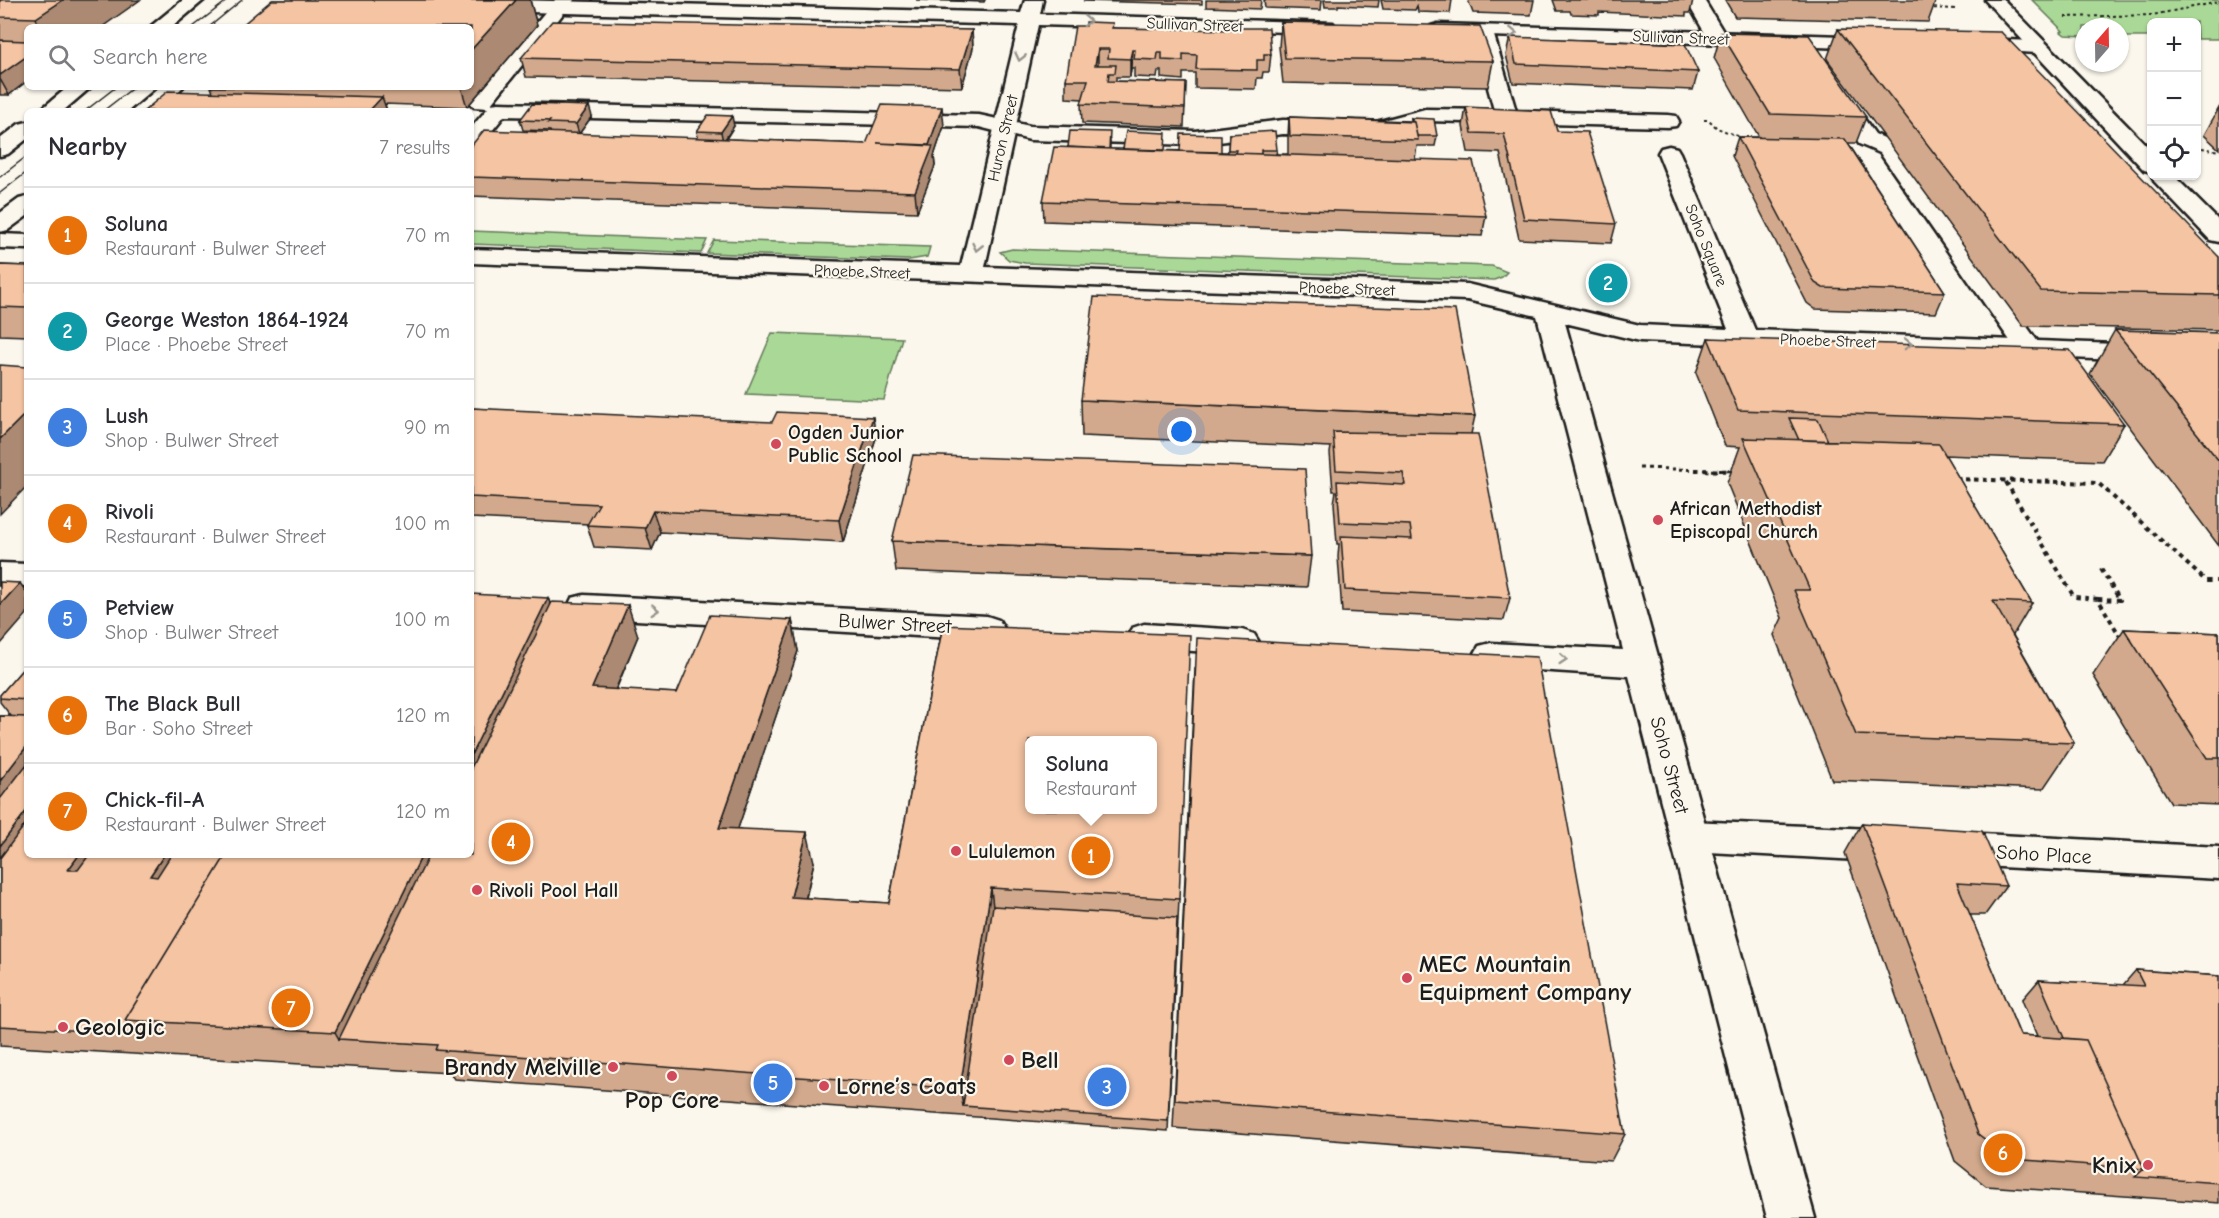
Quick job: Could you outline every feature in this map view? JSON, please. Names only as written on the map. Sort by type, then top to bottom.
[{"type":"street","points":[[164,24],[195,0]]},
{"type":"street","points":[[1695,0],[1717,38]]},
{"type":"street","points":[[1994,0],[2147,161]]},
{"type":"street","points":[[481,103],[563,3]]},
{"type":"street","name":"Sullivan Street","points":[[466,4],[563,3],[1031,10],[1341,28]]},
{"type":"street","name":"Huron Street","points":[[971,275],[1031,10]]},
{"type":"street","name":"Sullivan Street","points":[[1424,30],[1717,38],[1811,57],[1900,43]]},
{"type":"street","points":[[1483,32],[1507,117]]},
{"type":"street","points":[[1957,45],[2038,47]]},
{"type":"street","points":[[1811,57],[1867,138],[1887,148],[2030,349]]},
{"type":"street","points":[[54,108],[77,90]]},
{"type":"street","points":[[147,108],[169,90]]},
{"type":"street","points":[[474,138],[498,109],[979,121],[1030,133],[1195,138],[1282,127],[1377,129],[1425,115],[1668,121]]},
{"type":"street","points":[[0,149],[24,131]]},
{"type":"street","name":"Soho Square","points":[[1669,153],[1745,337]]},
{"type":"street","points":[[2166,180],[2219,235]]},
{"type":"street","points":[[0,225],[24,206]]},
{"type":"street","points":[[0,241],[24,242]]},
{"type":"street","name":"Phoebe Street","points":[[474,256],[1467,292],[1640,333],[2219,356]]},
{"type":"street","name":"Soho Street","points":[[1549,311],[1791,1218]]},
{"type":"street","points":[[0,574],[24,575]]},
{"type":"street","name":"Bulwer Street","points":[[554,604],[1016,629]]},
{"type":"street","points":[[1111,634],[1277,644]]},
{"type":"street","points":[[1455,653],[1642,664]]},
{"type":"street","name":"Soho Place","points":[[1690,836],[2219,863]]},
{"type":"path","points":[[2065,17],[2152,15],[2219,2]]},
{"type":"path","points":[[1927,8],[1957,9]]},
{"type":"path","points":[[1668,121],[1709,120],[1717,128],[1748,140]]},
{"type":"path","points":[[2201,148],[2219,151]]},
{"type":"path","points":[[1629,468],[1746,472]]},
{"type":"path","points":[[1947,479],[2098,483],[2206,581],[2219,581]]},
{"type":"path","points":[[2005,481],[2074,597],[2120,600],[2101,569]]},
{"type":"path","points":[[2098,599],[2127,647]]},
{"type":"green space","points":[[2032,0],[2219,0],[2219,39],[2201,39],[2201,18],[2147,18],[2147,37],[2129,37],[2129,18],[2075,18],[2075,36],[2065,35],[2061,32],[2063,31]]},
{"type":"green space","points":[[474,231],[707,240],[701,253],[474,244]]},
{"type":"green space","points":[[714,240],[930,247],[927,257],[909,260],[707,253]]},
{"type":"green space","points":[[1012,249],[1492,266],[1507,272],[1494,280],[1025,263],[1009,260],[1000,252]]},
{"type":"green space","points":[[772,333],[902,338],[884,400],[746,394]]},
{"type":"building","points":[[0,0],[63,0],[36,18],[0,17]]},
{"type":"building","points":[[272,0],[516,0],[474,47],[474,24],[244,24]]},
{"type":"building","points":[[552,21],[972,30],[960,69],[521,58]]},
{"type":"building","points":[[1086,22],[1113,23],[1112,28],[1239,30],[1240,28],[1269,28],[1271,54],[1264,54],[1264,60],[1257,60],[1257,70],[1196,69],[1197,55],[1183,54],[1183,61],[1162,60],[1162,53],[1158,53],[1157,60],[1134,59],[1135,50],[1132,50],[1130,59],[1108,58],[1109,49],[1098,49],[1095,65],[1116,65],[1115,73],[1109,73],[1108,81],[1186,83],[1185,108],[1081,104],[1088,80],[1066,80],[1075,26],[1086,26]]},
{"type":"building","points":[[1281,22],[1480,26],[1493,61],[1285,58]]},
{"type":"building","points":[[1838,29],[2001,32],[2219,257],[2219,295],[2041,291]]},
{"type":"building","points":[[1721,33],[1809,35],[1866,117],[1770,114]]},
{"type":"building","points":[[1510,37],[1685,44],[1698,72],[1516,64]]},
{"type":"building","points":[[0,40],[24,41],[24,58],[0,75]]},
{"type":"building","points":[[168,91],[382,97],[372,108],[148,108]]},
{"type":"building","points":[[532,104],[589,106],[576,124],[520,120]]},
{"type":"building","points":[[882,105],[942,107],[929,145],[877,143],[933,146],[915,192],[474,177],[474,142],[484,130],[866,144]]},
{"type":"building","points":[[1466,107],[1551,111],[1557,131],[1587,132],[1616,224],[1524,219],[1504,134],[1472,133]]},
{"type":"building","points":[[708,115],[732,116],[721,132],[697,131]]},
{"type":"building","points":[[1289,117],[1414,122],[1418,140],[1290,136]]},
{"type":"building","points":[[1411,118],[1434,119],[1437,136],[1417,136]]},
{"type":"building","points":[[1070,131],[1110,132],[1109,149],[1068,147]]},
{"type":"building","points":[[1126,131],[1166,133],[1165,150],[1123,149]]},
{"type":"building","points":[[1275,131],[1277,150],[1261,150],[1261,154],[1235,153],[1236,150],[1228,150],[1229,134]]},
{"type":"building","points":[[1181,134],[1221,135],[1221,152],[1180,151]]},
{"type":"building","points":[[1738,137],[1845,139],[1945,292],[1823,288],[1815,283]]},
{"type":"building","points":[[1054,147],[1473,161],[1486,216],[1043,201]]},
{"type":"building","points":[[0,265],[24,266],[24,308],[0,307]]},
{"type":"building","points":[[1094,297],[1455,310],[1475,416],[1081,400]]},
{"type":"building","points":[[2115,330],[2219,333],[2219,461]]},
{"type":"building","points":[[1708,338],[2070,350],[2124,424],[1738,410]]},
{"type":"building","points":[[0,365],[24,367],[24,415],[0,439]]},
{"type":"building","points":[[474,408],[772,422],[777,412],[873,417],[839,520],[653,511],[645,528],[587,525],[599,504],[474,497]]},
{"type":"building","points":[[1789,418],[1818,419],[1828,441],[1799,440]]},
{"type":"building","points":[[1333,432],[1478,434],[1510,598],[1345,590],[1341,536],[1412,539],[1410,525],[1340,522],[1337,481],[1405,485],[1403,473],[1336,470]]},
{"type":"building","points":[[1743,438],[1939,444],[2032,603],[1993,601],[2074,743],[1856,735],[1794,590],[1810,590]]},
{"type":"building","points":[[913,455],[1305,469],[1311,556],[892,541]]},
{"type":"building","points":[[0,582],[20,583],[0,605]]},
{"type":"building","points":[[474,594],[548,598],[474,749]]},
{"type":"building","points":[[552,602],[628,605],[592,688],[677,693],[710,615],[792,620],[719,828],[807,832],[791,897],[889,903],[943,625],[1190,635],[1179,899],[991,888],[960,1089],[436,1050],[438,1045],[339,1039],[428,858],[474,858],[474,762]]},
{"type":"building","points":[[2124,629],[2219,633],[2219,758],[2207,758]]},
{"type":"building","points":[[1197,638],[1537,657],[1625,1134],[1175,1100]]},
{"type":"building","points":[[24,667],[24,700],[0,698],[0,695]]},
{"type":"building","points":[[0,716],[24,717],[24,750],[0,781]]},
{"type":"building","points":[[24,768],[24,814],[0,846],[0,799]]},
{"type":"building","points":[[1862,823],[1982,831],[2006,886],[1957,883],[2020,1035],[2086,1040],[2144,1169],[2011,1159],[1978,1134]]},
{"type":"building","points":[[24,826],[24,858],[77,858],[68,870],[78,870],[87,858],[162,858],[150,876],[157,877],[169,858],[224,858],[125,1020],[138,1034],[0,1026],[0,858]]},
{"type":"building","points":[[224,858],[421,858],[335,1032],[125,1020]]},
{"type":"building","points":[[993,906],[1177,918],[1168,1121],[963,1106]]},
{"type":"building","points":[[2136,970],[2219,976],[2219,1183],[2135,1177],[2144,1169],[2086,1040],[2064,1038],[2039,980],[2144,986]]},
{"type":"tram line","points":[[197,24],[228,0]]},
{"type":"tram line","points":[[213,24],[242,0]]},
{"type":"tram line","points":[[89,108],[112,90]]},
{"type":"tram line","points":[[107,108],[130,90]]},
{"type":"tram line","points":[[0,177],[24,158]]},
{"type":"tram line","points":[[0,193],[24,174]]},
{"type":"place","name":"George Weston 1864-1924","points":[[1608,283]]},
{"type":"place","name":"Ogden Junior Public School","points":[[776,444]]},
{"type":"place","name":"African Methodist Episcopal Church","points":[[1658,520]]},
{"type":"place","name":"Rivoli","points":[[511,842]]},
{"type":"place","name":"Lululemon","points":[[956,851]]},
{"type":"place","name":"Soluna","points":[[1091,856]]},
{"type":"place","name":"Rivoli Pool Hall","points":[[477,890]]},
{"type":"place","name":"MEC Mountain Equipment Company","points":[[1407,978]]},
{"type":"place","name":"Chick-fil-A","points":[[291,1008]]},
{"type":"place","name":"Geologic","points":[[63,1027]]},
{"type":"place","name":"Bell","points":[[1009,1060]]},
{"type":"place","name":"Brandy Melville","points":[[613,1067]]},
{"type":"place","name":"Pop Core","points":[[672,1076]]},
{"type":"place","name":"Petview","points":[[773,1083]]},
{"type":"place","name":"Lorne’s Coats","points":[[824,1086]]},
{"type":"place","name":"Lush","points":[[1107,1087]]},
{"type":"place","name":"The Black Bull","points":[[2003,1153]]},
{"type":"place","name":"Knix","points":[[2148,1165]]}]
